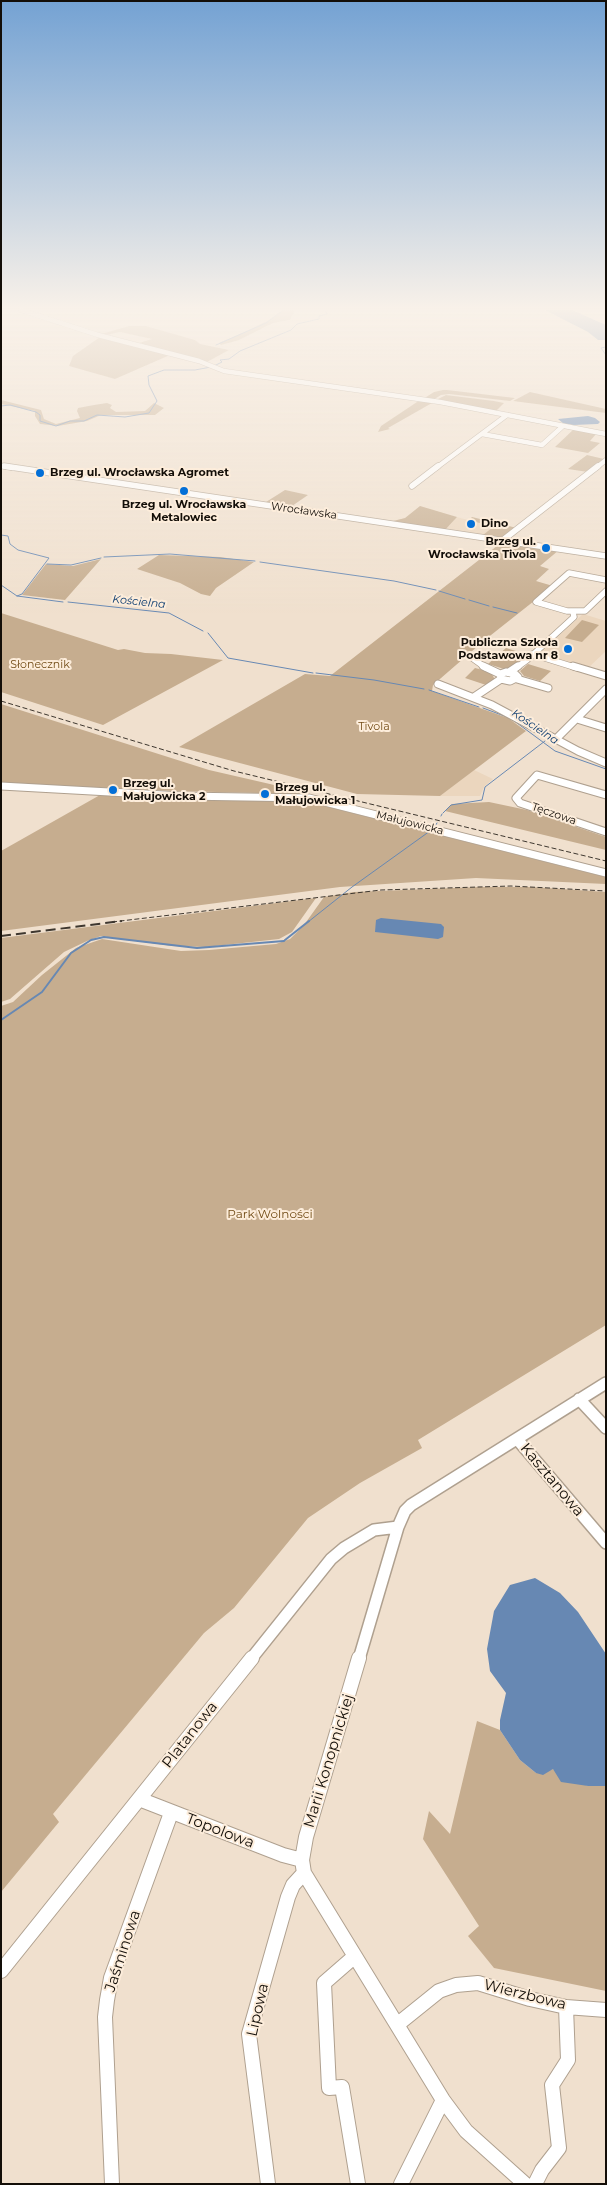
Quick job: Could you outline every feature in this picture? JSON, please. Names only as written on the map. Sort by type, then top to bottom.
[{"type":"street","points":[[489,412],[606,434]]},
{"type":"street","points":[[412,486],[507,416]]},
{"type":"street","points":[[482,434],[542,445],[563,426]]},
{"type":"street","points":[[503,540],[606,460]]},
{"type":"street","name":"Wrocławska","points":[[1,466],[606,556]]},
{"type":"street","points":[[606,580],[569,573],[536,602],[572,612],[585,610],[606,591]]},
{"type":"street","points":[[481,700],[574,617],[575,614],[572,612]]},
{"type":"street","points":[[532,654],[606,676]]},
{"type":"street","points":[[472,658],[484,667],[548,688]]},
{"type":"street","points":[[474,697],[508,676]]},
{"type":"street","points":[[438,684],[481,700],[606,763]]},
{"type":"street","points":[[556,739],[606,690]]},
{"type":"street","points":[[577,719],[606,728]]},
{"type":"street","name":"Tęczowa","points":[[606,795],[537,775],[516,798],[520,803],[606,832]]},
{"type":"street","name":"Małujowicka","points":[[1,786],[175,796],[309,798],[606,873]]},
{"type":"street","name":"Marii Konopnickiej","points":[[303,1866],[306,1837],[398,1527],[405,1511],[411,1505],[606,1383]]},
{"type":"street","points":[[580,1399],[606,1428]]},
{"type":"street","name":"Kasztanowa","points":[[517,1439],[606,1543]]},
{"type":"street","name":"Platanowa","points":[[1,1971],[331,1559],[344,1548],[374,1530],[398,1527]]},
{"type":"street","name":"Topolowa","points":[[139,1799],[283,1855],[303,1866]]},
{"type":"street","name":"Jaśminowa","points":[[112,2184],[105,2018],[106,2000],[112,1978],[171,1813]]},
{"type":"street","points":[[303,1866],[355,1956],[443,2100],[472,2137],[525,2184]]},
{"type":"street","name":"Lipowa","points":[[268,2184],[249,2034],[288,1897],[303,1866]]},
{"type":"street","points":[[355,1956],[324,1982],[329,2088],[342,2087],[358,2184]]},
{"type":"street","name":"Wierzbowa","points":[[398,2024],[440,1991],[456,1984],[478,1983],[530,1999],[566,2007],[606,2010]]},
{"type":"street","points":[[535,2184],[542,2170],[559,2148],[552,2085],[568,2060],[566,2007]]},
{"type":"street","points":[[401,2184],[443,2100]]},
{"type":"shaded area","points":[[457,517],[494,527],[483,535],[445,530]]},
{"type":"shaded area","points":[[583,614],[606,621],[606,651],[587,669],[540,653]]},
{"type":"shaded area","points":[[474,770],[493,779],[484,787],[480,796],[440,796]]},
{"type":"green space","points":[[35,412],[42,412],[44,419],[56,424],[80,418],[77,412],[159,412],[155,415],[101,415],[87,421],[58,426],[40,424],[35,416]]},
{"type":"green space","points":[[402,412],[416,412],[388,428],[390,429],[378,432],[381,426]]},
{"type":"green space","points":[[574,429],[597,433],[590,441],[600,443],[588,453],[555,447]]},
{"type":"green space","points":[[587,455],[604,459],[588,472],[568,469]]},
{"type":"green space","points":[[285,490],[308,495],[292,506],[266,502]]},
{"type":"green space","points":[[420,506],[457,517],[445,530],[393,521],[405,518]]},
{"type":"green space","points":[[472,517],[517,528],[502,538],[483,535],[493,527],[469,520]]},
{"type":"green space","name":"Tivola","points":[[502,542],[559,550],[540,566],[549,569],[536,581],[553,586],[486,639],[433,685],[432,691],[508,718],[526,731],[440,796],[357,794],[179,747],[305,674],[330,676]]},
{"type":"green space","points":[[159,555],[220,557],[254,562],[216,588],[210,596],[201,594],[180,583],[137,569]]},
{"type":"green space","points":[[101,559],[65,600],[22,595],[46,564],[73,566]]},
{"type":"green space","name":"Słonecznik","points":[[1,613],[118,650],[124,649],[145,653],[223,660],[103,725],[1,692]]},
{"type":"green space","points":[[582,620],[599,625],[582,642],[565,638]]},
{"type":"green space","points":[[506,648],[526,654],[511,669],[488,664]]},
{"type":"green space","points":[[528,664],[551,671],[540,681],[524,676],[520,671]]},
{"type":"green space","points":[[475,668],[491,672],[495,680],[486,685],[465,678]]},
{"type":"green space","points":[[1,704],[209,770],[296,790],[300,794],[175,791],[1,783]]},
{"type":"green space","points":[[100,795],[305,801],[606,877],[606,884],[476,878],[340,887],[1,931],[1,851]]},
{"type":"green space","points":[[489,802],[527,810],[606,837],[606,850],[445,811],[452,804]]},
{"type":"green space","name":"Park Wolności","points":[[532,887],[606,892],[606,1325],[418,1440],[422,1448],[360,1483],[308,1518],[234,1608],[204,1633],[53,1814],[59,1822],[1,1892],[1,1006],[13,1002],[42,975],[76,948],[102,939],[181,951],[276,944],[290,939],[304,925],[324,897],[354,892]]},
{"type":"green space","points":[[316,898],[292,932],[279,939],[206,947],[172,946],[101,936],[64,952],[10,999],[1,1002],[1,938]]},
{"type":"green space","points":[[477,1721],[500,1730],[520,1760],[536,1773],[553,1769],[588,1786],[606,1786],[606,1991],[494,1968],[468,1936],[479,1926],[423,1839],[429,1811],[450,1834]]},
{"type":"water","points":[[588,416],[600,422],[598,424],[573,425],[564,424],[558,419]]},
{"type":"water","points":[[381,918],[441,924],[444,927],[443,937],[438,939],[375,932],[376,920]]},
{"type":"water","points":[[535,1578],[560,1593],[578,1612],[606,1654],[606,1786],[588,1786],[561,1782],[553,1769],[543,1775],[536,1773],[520,1760],[500,1730],[500,1720],[506,1693],[490,1671],[487,1649],[494,1611],[510,1585]]},
{"type":"waterway","name":"Kościelna","points":[[36,412],[40,415],[40,421],[56,426],[70,421],[84,421],[97,415],[125,417],[150,412]]},
{"type":"waterway","points":[[1,535],[8,536],[10,544],[18,550],[49,558],[22,594],[17,596]]},
{"type":"waterway","points":[[104,557],[170,554],[255,561]]},
{"type":"waterway","points":[[47,564],[71,565],[101,558]]},
{"type":"waterway","points":[[260,562],[394,581],[436,590]]},
{"type":"waterway","name":"Kościelna","points":[[1,585],[17,596]]},
{"type":"waterway","points":[[439,591],[465,599]]},
{"type":"waterway","name":"Kościelna","points":[[17,596],[63,602]]},
{"type":"waterway","points":[[469,600],[489,606]]},
{"type":"waterway","name":"Kościelna","points":[[68,602],[169,613],[203,631]]},
{"type":"waterway","points":[[493,607],[517,613]]},
{"type":"waterway","name":"Kościelna","points":[[208,633],[228,658],[313,673]]},
{"type":"waterway","name":"Kościelna","points":[[316,673],[374,680],[424,689]]},
{"type":"waterway","name":"Kościelna","points":[[429,690],[479,707]]},
{"type":"waterway","name":"Kościelna","points":[[483,708],[507,717]]},
{"type":"waterway","name":"Kościelna","points":[[513,720],[543,742]]},
{"type":"waterway","points":[[443,813],[451,805],[482,800],[485,787],[543,742]]},
{"type":"waterway","name":"Kościelna","points":[[543,742],[555,751],[606,769]]},
{"type":"waterway","points":[[308,922],[352,887],[430,831]]},
{"type":"waterway","points":[[285,940],[309,921]]},
{"type":"waterway","points":[[1,1020],[42,992],[71,953],[91,940],[104,937],[197,948],[284,941]]},
{"type":"railway","points":[[1,701],[234,771],[606,861]]},
{"type":"railway","points":[[112,922],[381,890],[511,886],[606,891]]},
{"type":"railway","points":[[1,936],[122,921]]},
{"type":"place","name":"Brzeg ul. Wrocławska Agromet","points":[[40,473]]},
{"type":"place","name":"Brzeg ul. Wrocławska Metalowiec","points":[[184,491]]},
{"type":"place","name":"Dino","points":[[471,524]]},
{"type":"place","name":"Brzeg ul. Wrocławska Tivola","points":[[546,548]]},
{"type":"place","name":"Publiczna Szkoła Podstawowa nr 8","points":[[568,649]]},
{"type":"place","name":"Brzeg ul. Małujowicka 2","points":[[113,790]]},
{"type":"place","name":"Brzeg ul. Małujowicka 1","points":[[265,794]]}]
